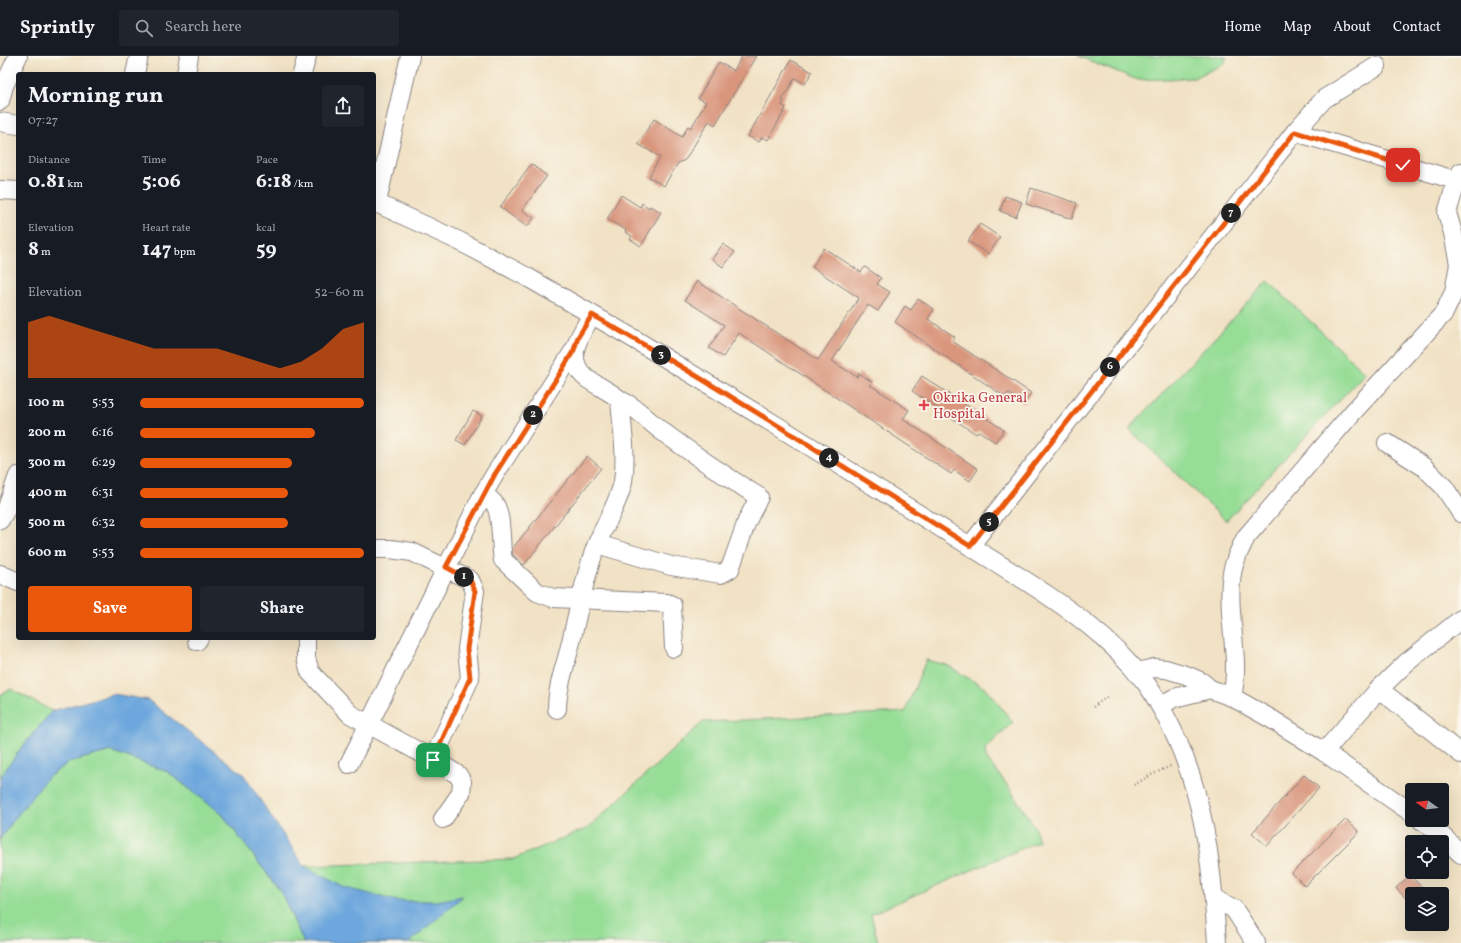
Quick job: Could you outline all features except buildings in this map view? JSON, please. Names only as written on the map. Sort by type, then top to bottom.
[{"type":"street","points":[[0,101],[4,86],[18,56]]},
{"type":"street","points":[[135,72],[139,56]]},
{"type":"street","points":[[186,72],[189,56]]},
{"type":"street","points":[[303,72],[307,56]]},
{"type":"street","points":[[376,198],[410,56]]},
{"type":"street","points":[[970,546],[1295,132],[1324,99],[1377,66]]},
{"type":"street","points":[[0,122],[16,125]]},
{"type":"street","points":[[1232,697],[1235,684],[1235,663],[1231,614],[1231,580],[1237,556],[1246,538],[1352,412],[1444,313],[1454,292],[1459,264],[1453,233],[1447,213],[1459,176],[1295,132]]},
{"type":"street","points":[[0,190],[16,191]]},
{"type":"street","points":[[376,202],[459,241],[527,277],[629,336],[758,414],[1056,600],[1115,649],[1146,682],[1175,733],[1195,786],[1203,818],[1209,853],[1217,943]]},
{"type":"street","points":[[349,764],[483,494],[562,370],[574,350],[578,337],[592,315]]},
{"type":"street","points":[[574,350],[576,365],[586,378],[612,393],[620,400],[630,404],[659,428],[729,479],[758,497],[747,520],[730,569],[721,574],[671,566],[597,544]]},
{"type":"street","points":[[557,709],[557,696],[582,599],[589,565],[618,498],[622,484],[625,463],[620,400]]},
{"type":"street","points":[[1387,443],[1424,467],[1444,487],[1461,513]]},
{"type":"street","points":[[0,520],[7,508],[16,482]]},
{"type":"street","points":[[483,494],[494,503],[500,522],[501,553],[503,560],[537,592],[553,598],[667,603],[672,605],[674,648]]},
{"type":"street","points":[[376,549],[412,552],[446,567],[470,580],[475,591],[467,649],[470,678],[433,760]]},
{"type":"street","points":[[0,574],[16,581]]},
{"type":"street","points":[[1324,752],[1379,689],[1406,663],[1461,619]]},
{"type":"street","points":[[306,640],[306,658],[310,672],[350,714],[458,775],[462,782],[461,793],[443,819]]},
{"type":"street","points":[[1137,672],[1154,668],[1166,669],[1202,682],[1210,689],[1232,697],[1273,720],[1324,752],[1405,809]]},
{"type":"street","points":[[1160,706],[1174,698],[1210,689]]},
{"type":"street","points":[[1379,689],[1461,754]]},
{"type":"street","points":[[1432,827],[1461,854]]},
{"type":"street","points":[[1214,898],[1234,908],[1256,943]]},
{"type":"path","points":[[1093,707],[1108,696]]},
{"type":"path","points":[[1134,785],[1185,759]]},
{"type":"green space","points":[[1078,56],[1227,56],[1224,64],[1194,78],[1138,80]]},
{"type":"green space","points":[[1268,281],[1365,373],[1226,521],[1129,429]]},
{"type":"green space","points":[[926,660],[947,665],[986,689],[1013,722],[985,749],[986,758],[1008,786],[1035,828],[1039,841],[871,914],[878,943],[348,943],[304,866],[513,859],[588,828],[703,722],[905,712]]},
{"type":"green space","points":[[11,689],[52,711],[21,748],[0,778],[0,695]]},
{"type":"green space","points":[[111,751],[168,772],[222,814],[281,892],[304,943],[0,943],[0,839],[46,779],[69,762]]},
{"type":"water","points":[[113,694],[148,700],[243,774],[304,866],[343,887],[397,901],[437,901],[463,896],[409,943],[304,943],[281,892],[222,814],[168,772],[111,751],[69,762],[46,779],[0,839],[0,778],[21,748],[52,711]]},
{"type":"place","name":"Okrika General Hospital","points":[[924,405]]},
{"type":"route","points":[[433,760],[470,678],[467,649],[475,591],[470,580],[446,567],[481,498],[562,370],[574,350],[578,337],[592,315],[779,427],[970,546],[1295,132],[1403,165]]}]
